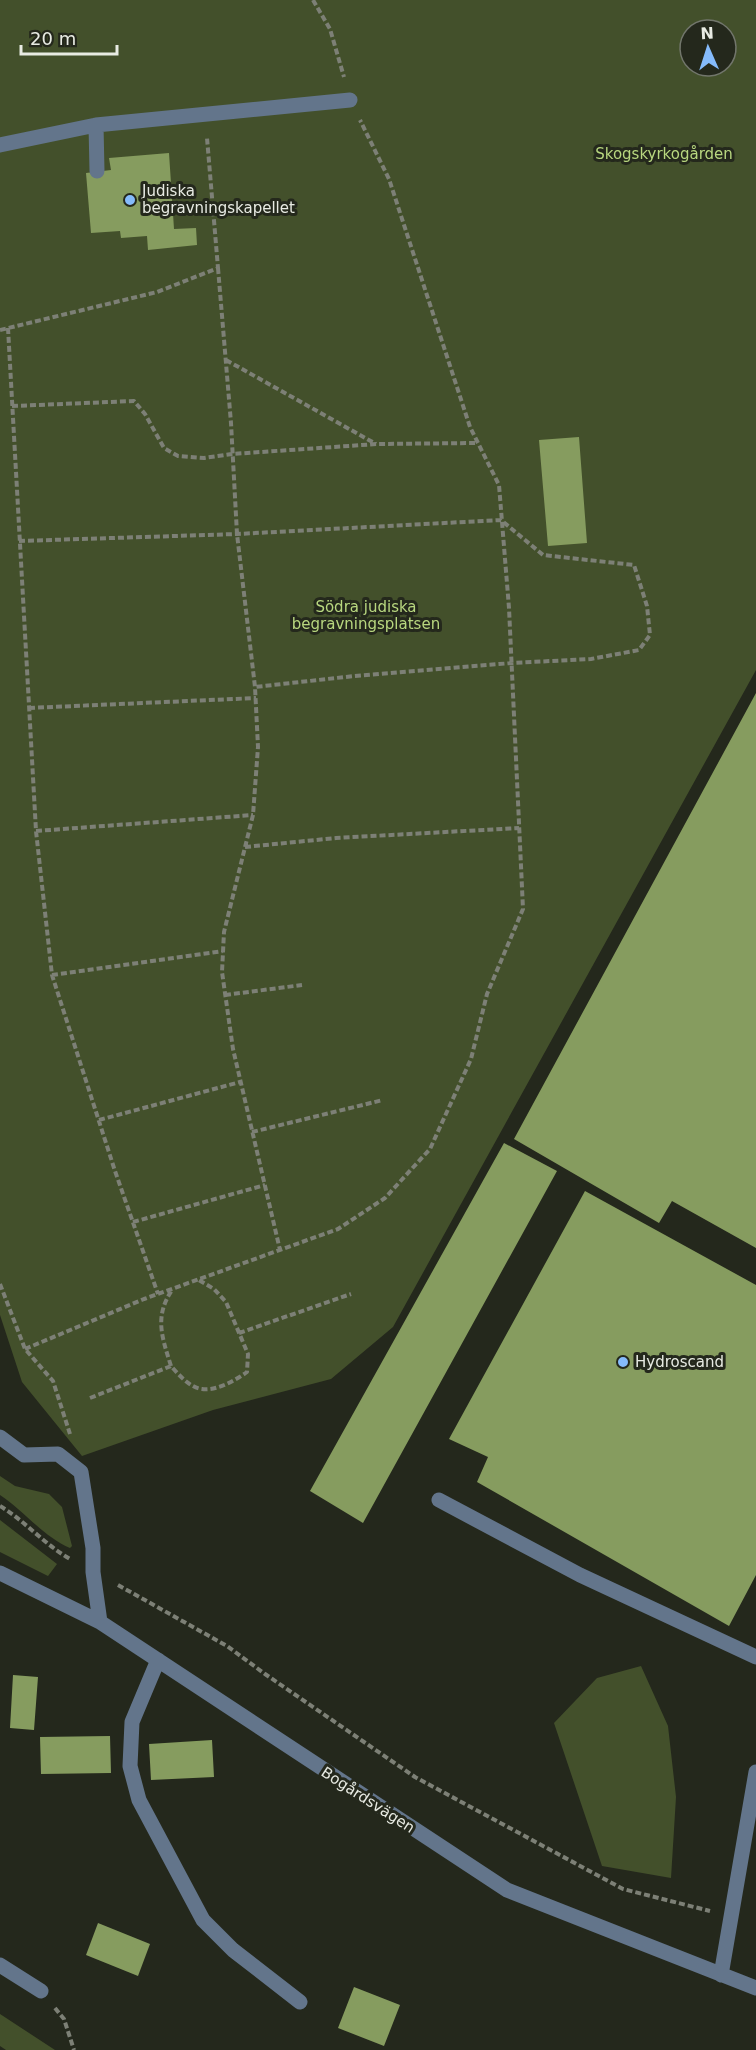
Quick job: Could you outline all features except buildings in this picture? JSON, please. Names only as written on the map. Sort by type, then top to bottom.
[{"type":"street","points":[[0,145],[96,124],[350,100]]},
{"type":"street","points":[[96,124],[97,171]]},
{"type":"street","points":[[0,1437],[24,1455],[58,1455],[81,1472],[93,1548],[93,1572],[100,1622]]},
{"type":"street","points":[[439,1500],[580,1575],[756,1657]]},
{"type":"street","name":"Bogårdsvägen","points":[[0,1573],[100,1622],[507,1890],[756,1988]]},
{"type":"street","points":[[158,1660],[132,1722],[130,1766],[140,1800],[203,1920],[233,1950],[300,2002]]},
{"type":"street","points":[[721,1975],[756,1772]]},
{"type":"street","points":[[0,1965],[41,1991]]},
{"type":"path","points":[[25,1349],[173,1288],[338,1229],[386,1198],[430,1149],[471,1059],[487,994],[523,909],[509,608],[499,485],[470,427],[389,179],[350,100],[330,29],[313,0]]},
{"type":"path","points":[[205,113],[237,534],[255,687],[258,747],[254,815],[224,932],[222,972],[233,1049],[280,1250]]},
{"type":"path","points":[[0,330],[157,292],[218,268]]},
{"type":"path","points":[[8,328],[36,831],[52,975],[158,1294]]},
{"type":"path","points":[[225,359],[377,444]]},
{"type":"path","points":[[12,406],[134,401],[145,414],[164,448],[178,456],[204,458],[377,444],[478,443]]},
{"type":"path","points":[[19,541],[237,534],[501,520],[543,555],[634,565],[647,606],[650,635],[639,650],[591,659],[354,676],[255,687]]},
{"type":"path","points":[[29,708],[256,698]]},
{"type":"path","points":[[36,831],[254,815]]},
{"type":"path","points":[[244,847],[336,838],[519,828]]},
{"type":"path","points":[[52,975],[223,951]]},
{"type":"path","points":[[225,995],[302,985]]},
{"type":"path","points":[[99,1120],[240,1082]]},
{"type":"path","points":[[252,1132],[383,1100]]},
{"type":"path","points":[[133,1222],[265,1185]]},
{"type":"path","points":[[173,1288],[160,1316],[162,1336],[171,1366],[184,1380],[201,1389],[231,1383],[247,1372],[248,1354],[226,1302],[214,1289],[197,1280]]},
{"type":"path","points":[[0,1284],[25,1349],[53,1381],[81,1472]]},
{"type":"path","points":[[239,1333],[351,1294]]},
{"type":"path","points":[[90,1398],[171,1366]]},
{"type":"path","points":[[0,1506],[12,1513],[54,1549],[227,1646],[415,1777],[623,1889],[730,1917]]},
{"type":"path","points":[[41,1991],[64,2019],[74,2050]]},
{"type":"green space","name":"Södra judiska begravningsplatsen","points":[[0,0],[756,0],[756,670],[393,1327],[331,1379],[213,1410],[82,1456],[22,1382],[0,1315]]},
{"type":"green space","points":[[0,1476],[15,1486],[49,1494],[62,1507],[72,1546],[70,1548],[52,1538],[0,1495]]},
{"type":"green space","points":[[0,1520],[57,1564],[48,1576],[0,1552]]},
{"type":"green space","points":[[641,1666],[668,1726],[676,1797],[671,1878],[602,1866],[554,1723],[597,1678]]},
{"type":"green space","points":[[0,2014],[55,2050],[6,2050],[0,2046]]},
{"type":"place","name":"Judiska begravningskapellet","points":[[130,200]]},
{"type":"place","name":"Hydroscand","points":[[623,1362]]},
{"type":"park label","name":"Skogskyrkogården","points":[[664,154]]}]
